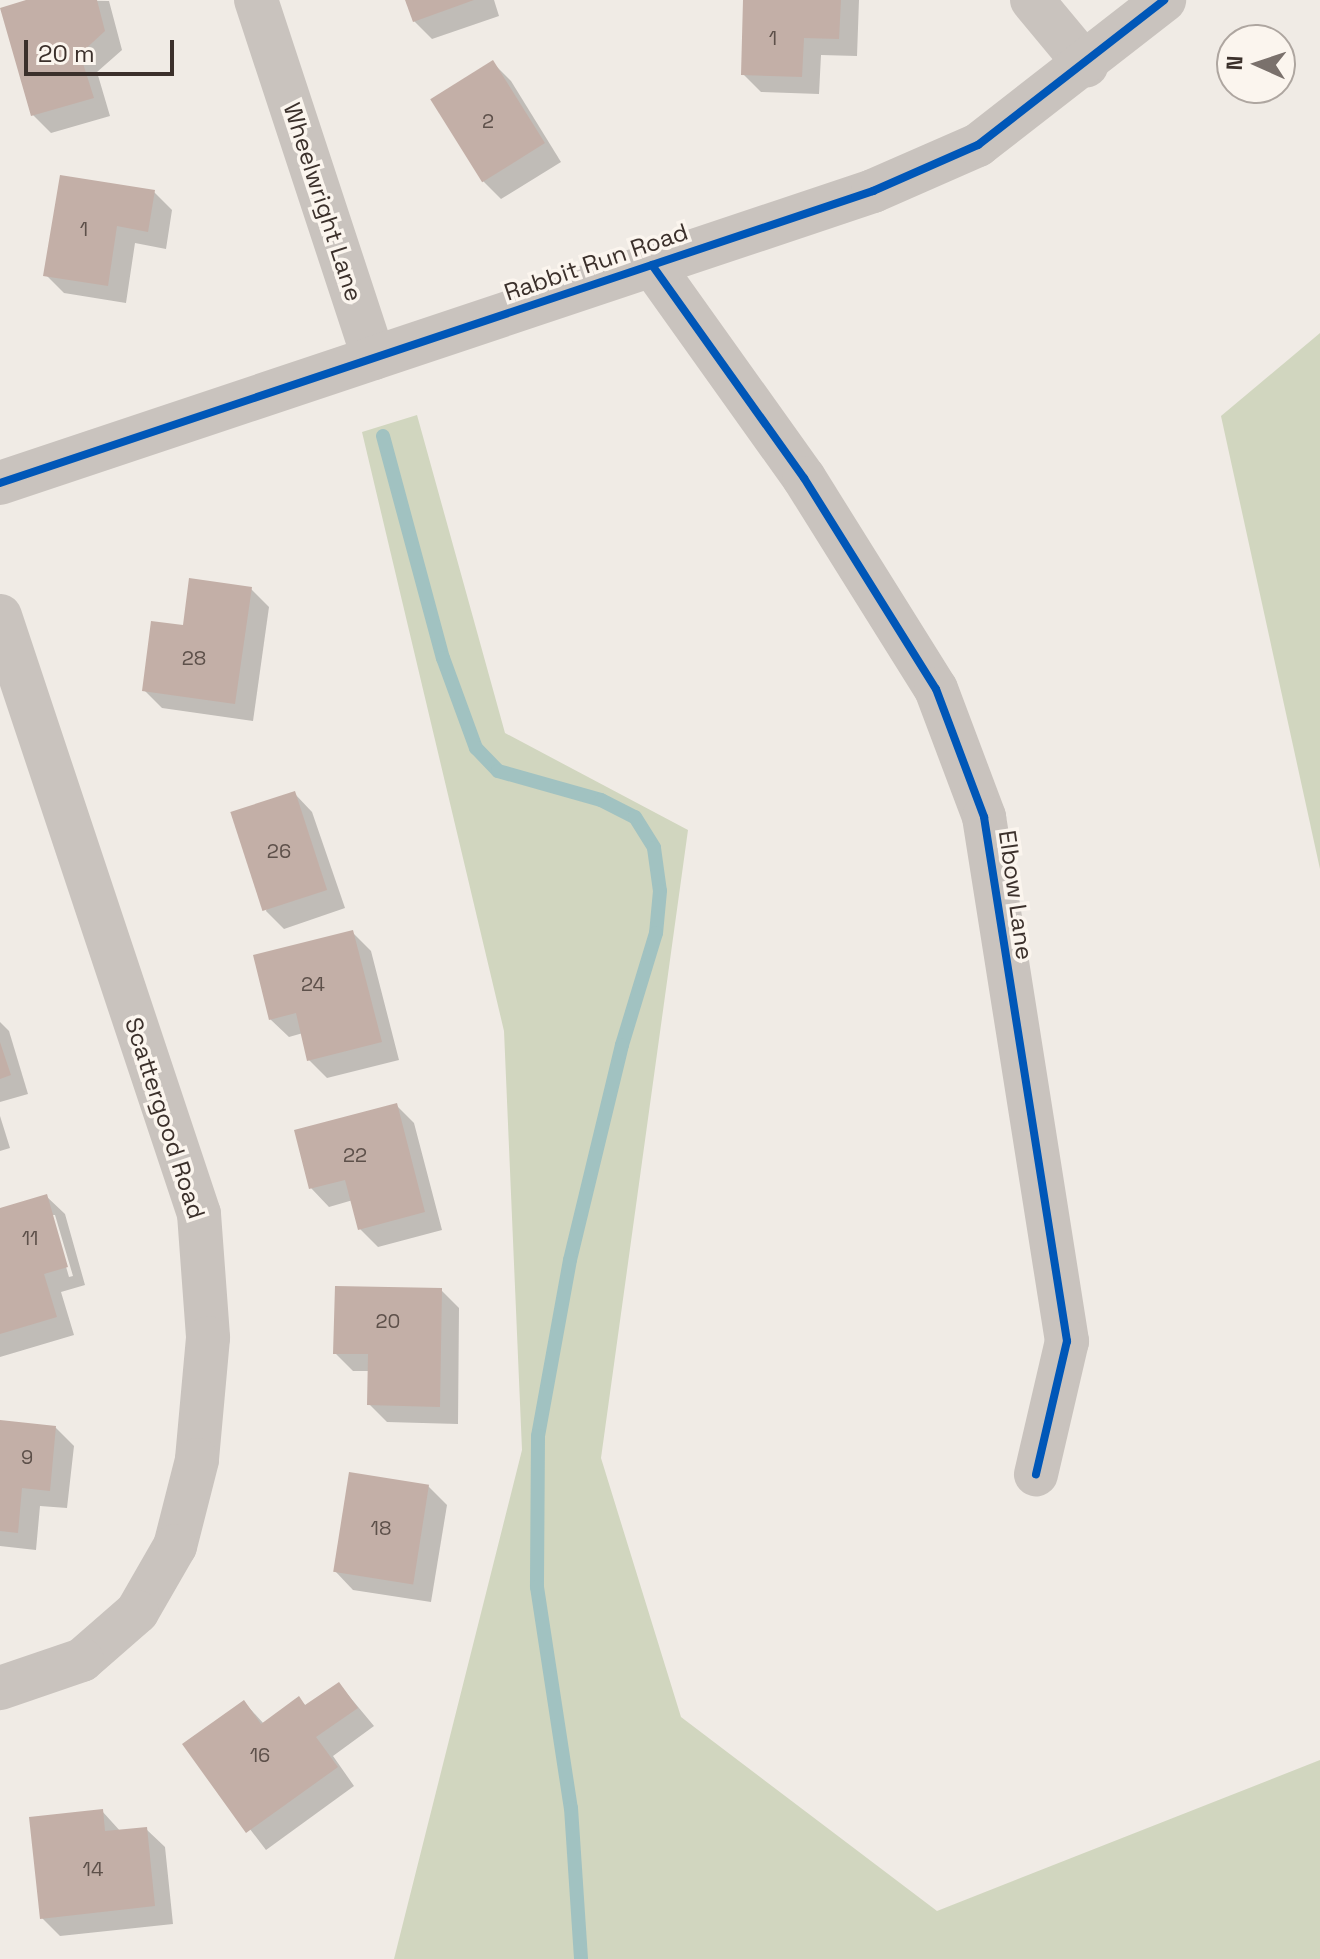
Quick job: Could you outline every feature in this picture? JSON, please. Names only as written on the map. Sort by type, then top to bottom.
[{"type":"street","name":"Wheelwright Lane","points":[[256,0],[374,358]]},
{"type":"street","points":[[1032,0],[1086,65]]},
{"type":"street","name":"Rabbit Run Road","points":[[0,483],[873,191],[978,145],[1086,65],[1164,0]]},
{"type":"street","name":"Elbow Lane","points":[[652,265],[804,478],[936,689],[984,817],[1067,1341],[1036,1474]]},
{"type":"street","name":"Scattergood Road","points":[[0,616],[199,1214],[208,1338],[197,1460],[175,1546],[137,1612],[82,1660],[0,1688]]},
{"type":"green space","points":[[1320,333],[1320,869],[1221,416]]},
{"type":"green space","points":[[417,415],[505,733],[688,830],[601,1458],[681,1717],[937,1911],[1320,1760],[1320,1959],[394,1959],[522,1450],[504,1031],[362,432]]},
{"type":"building","points":[[26,0],[97,0],[105,31],[80,54],[94,98],[31,116],[0,8]]},
{"type":"building","points":[[405,0],[474,0],[413,22]]},
{"type":"building","points":[[743,0],[841,0],[839,39],[804,38],[802,77],[741,75]]},
{"type":"building","points":[[493,60],[545,143],[482,182],[430,99]]},
{"type":"building","points":[[60,175],[155,190],[148,232],[117,226],[108,286],[43,276]]},
{"type":"building","points":[[189,578],[252,587],[235,704],[142,691],[151,621],[183,625]]},
{"type":"building","points":[[295,791],[327,890],[262,911],[230,812]]},
{"type":"building","points":[[353,930],[382,1042],[307,1061],[296,1013],[269,1020],[253,955]]},
{"type":"building","points":[[0,1042],[11,1075],[0,1079]]},
{"type":"building","points":[[397,1103],[425,1212],[358,1230],[345,1180],[309,1189],[294,1130]]},
{"type":"building","points":[[47,1194],[68,1267],[44,1274],[57,1317],[0,1334],[0,1208]]},
{"type":"building","points":[[335,1286],[442,1288],[440,1407],[367,1405],[368,1354],[333,1354]]},
{"type":"building","points":[[0,1420],[56,1426],[50,1491],[22,1488],[18,1533],[0,1531]]},
{"type":"building","points":[[349,1472],[429,1485],[413,1584],[333,1572]]},
{"type":"building","points":[[339,1682],[358,1708],[316,1737],[338,1767],[246,1833],[182,1744],[244,1700],[261,1724],[299,1696],[305,1705]]},
{"type":"building","points":[[103,1809],[105,1831],[147,1827],[155,1906],[40,1919],[29,1817]]},
{"type":"waterway","points":[[383,436],[443,658],[476,748],[498,771],[601,800],[635,817],[654,848],[660,891],[656,933],[622,1045],[570,1260],[538,1436],[537,1587],[571,1808],[581,1959]]},
{"type":"cycle path","points":[[0,483],[873,191],[978,145],[1164,0]]},
{"type":"cycle path","points":[[652,265],[804,478],[936,689],[984,817],[1067,1341],[1036,1474]]}]
